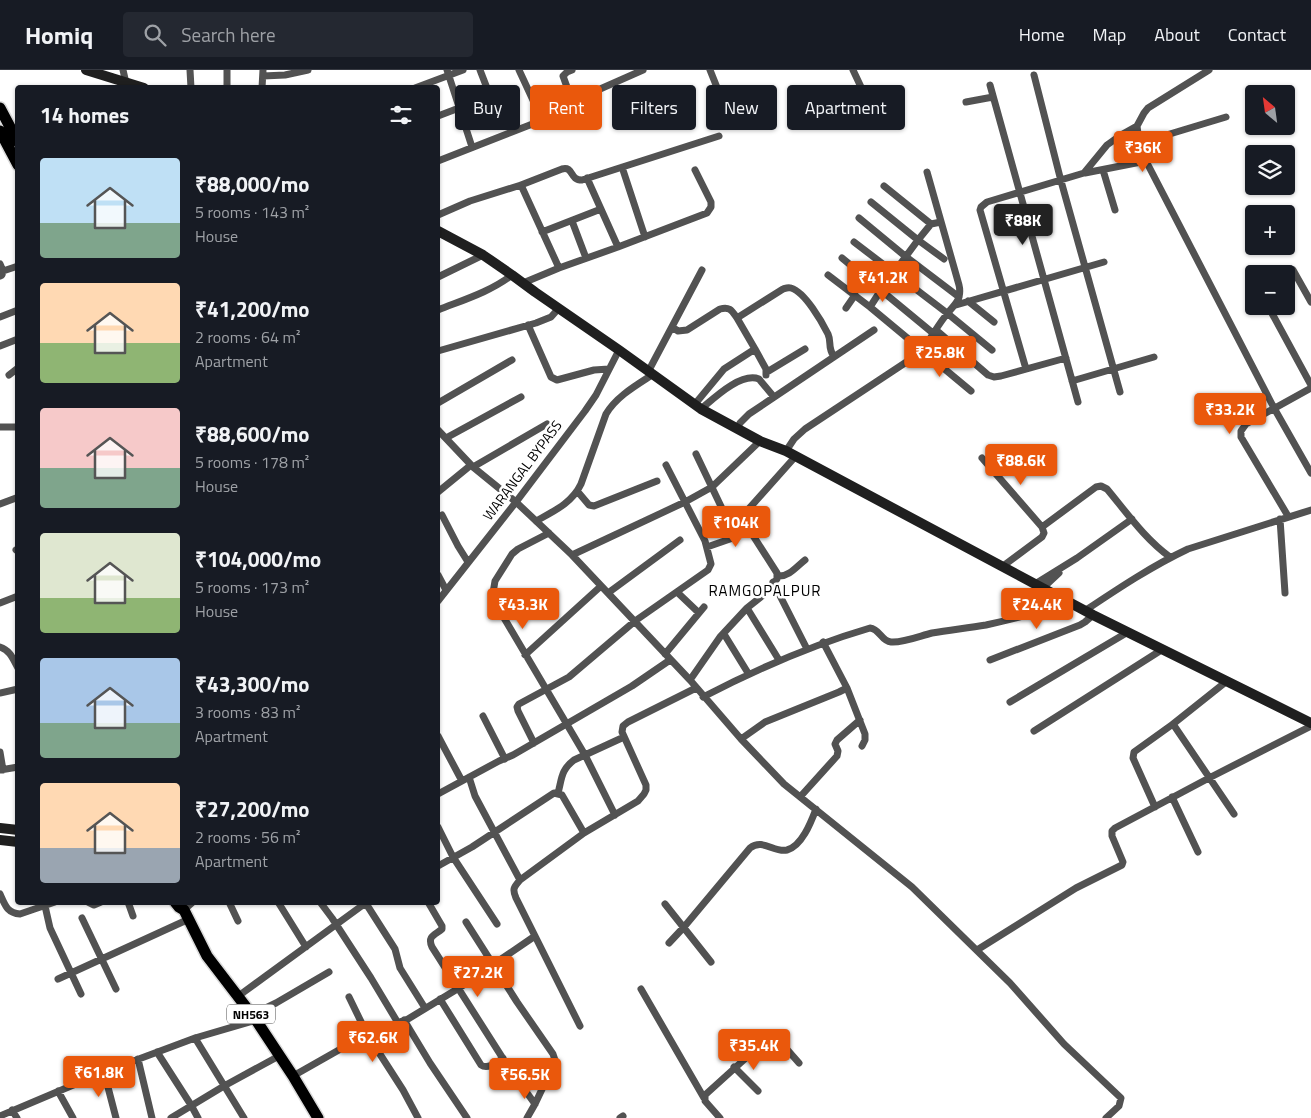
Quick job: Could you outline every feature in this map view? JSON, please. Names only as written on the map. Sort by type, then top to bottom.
[{"type":"highway","points":[[0,108],[15,136]]},
{"type":"highway","points":[[0,131],[15,159]]},
{"type":"highway","name":"NH563","points":[[188,909],[207,956],[293,1076],[318,1118]]},
{"type":"main road","points":[[86,70],[119,83]]},
{"type":"main road","points":[[440,232],[483,255],[698,407],[1066,600],[1311,724]]},
{"type":"main road","points":[[0,828],[15,830]]},
{"type":"main road","points":[[0,840],[15,842]]},
{"type":"street","points":[[119,83],[123,70]]},
{"type":"street","points":[[190,70],[191,85]]},
{"type":"street","points":[[227,85],[228,70]]},
{"type":"street","points":[[263,73],[285,74],[308,70]]},
{"type":"street","points":[[422,85],[448,73],[463,70]]},
{"type":"street","points":[[480,70],[486,85]]},
{"type":"street","points":[[519,70],[530,95]]},
{"type":"street","points":[[566,85],[563,76],[572,70]]},
{"type":"street","points":[[602,89],[644,70]]},
{"type":"street","points":[[710,70],[716,85]]},
{"type":"street","points":[[854,70],[860,85]]},
{"type":"street","points":[[1084,174],[1107,145],[1137,126],[1148,108],[1209,70]]},
{"type":"street","points":[[448,73],[455,95]]},
{"type":"street","points":[[1034,75],[1120,392]]},
{"type":"street","points":[[990,85],[1078,402]]},
{"type":"street","points":[[966,102],[994,97]]},
{"type":"street","points":[[440,115],[455,110]]},
{"type":"street","points":[[1140,143],[1226,117]]},
{"type":"street","points":[[440,160],[530,125]]},
{"type":"street","points":[[1137,126],[1146,161],[1274,408],[1311,473]]},
{"type":"street","points":[[466,130],[472,147]]},
{"type":"street","points":[[440,214],[470,201],[566,168],[578,180],[719,136]]},
{"type":"street","points":[[1026,369],[980,210],[981,206],[987,202],[1061,180],[1146,161]]},
{"type":"street","points":[[622,167],[645,237]]},
{"type":"street","points":[[523,283],[706,213],[711,207],[711,202],[695,170]]},
{"type":"street","points":[[1103,170],[1115,210]]},
{"type":"street","points":[[927,172],[959,285],[960,292],[956,305]]},
{"type":"street","points":[[587,178],[618,247]]},
{"type":"street","points":[[521,185],[559,268]]},
{"type":"street","points":[[884,186],[931,224]]},
{"type":"street","points":[[871,202],[944,259]]},
{"type":"street","points":[[542,232],[601,209]]},
{"type":"street","points":[[859,218],[959,297]]},
{"type":"street","points":[[572,221],[586,258]]},
{"type":"street","points":[[870,307],[880,290],[931,224],[941,222]]},
{"type":"street","points":[[440,240],[448,236]]},
{"type":"street","points":[[854,242],[992,350]]},
{"type":"street","points":[[440,276],[483,255]]},
{"type":"street","points":[[842,258],[988,375],[994,377],[1001,376],[1066,358]]},
{"type":"street","points":[[778,576],[745,521],[745,513],[790,454],[794,439],[805,429],[922,350],[947,313],[956,305],[1104,262]]},
{"type":"street","points":[[1,270],[15,267]]},
{"type":"street","points":[[536,521],[568,502],[578,492],[610,406],[650,373],[702,270]]},
{"type":"street","points":[[1295,274],[1311,302]]},
{"type":"street","points":[[440,309],[490,290],[512,275]]},
{"type":"street","points":[[828,275],[870,307],[971,391]]},
{"type":"street","points":[[737,318],[783,289],[791,288],[808,300],[829,336],[830,351],[834,357]]},
{"type":"street","points":[[846,308],[855,295]]},
{"type":"street","points":[[968,301],[994,322]]},
{"type":"street","points":[[672,328],[678,331],[687,330],[720,309],[728,307],[737,318],[767,372]]},
{"type":"street","points":[[440,350],[528,326],[550,317],[559,308]]},
{"type":"street","points":[[0,317],[15,311]]},
{"type":"street","points":[[1273,315],[1311,386],[1246,424],[1241,431],[1241,437],[1288,516]]},
{"type":"street","points":[[528,326],[551,377],[554,379],[557,380],[594,370],[609,369]]},
{"type":"street","points":[[736,428],[744,418],[874,330]]},
{"type":"street","points":[[1,343],[15,340]]},
{"type":"street","points":[[762,382],[767,372],[805,349]]},
{"type":"street","name":"WARANGAL BYPASS","points":[[440,598],[585,411],[596,395],[619,350]]},
{"type":"street","points":[[698,407],[724,369],[755,350]]},
{"type":"street","points":[[1072,381],[1154,357]]},
{"type":"street","points":[[440,402],[512,360]]},
{"type":"street","points":[[9,375],[15,370]]},
{"type":"street","points":[[698,407],[731,385],[751,378],[760,379],[774,397]]},
{"type":"street","points":[[446,438],[521,397]]},
{"type":"street","points":[[440,490],[472,466],[546,424]]},
{"type":"street","points":[[0,427],[15,427]]},
{"type":"street","points":[[440,432],[472,466],[516,502],[572,555],[690,680],[741,739],[784,784],[912,886],[1010,983],[1064,1044],[1120,1098],[1118,1106],[1106,1118]]},
{"type":"street","points":[[572,555],[685,502],[712,487],[760,441]]},
{"type":"street","points":[[696,454],[728,521]]},
{"type":"street","points":[[982,458],[1042,528],[1044,533],[1042,537],[1002,566]]},
{"type":"street","points":[[534,743],[518,711],[517,707],[523,701],[575,673],[635,621],[710,567],[707,547],[666,465]]},
{"type":"street","points":[[578,492],[589,504],[594,506],[657,481]]},
{"type":"street","points":[[1042,528],[1096,487],[1101,486],[1107,489],[1147,538],[1170,557]]},
{"type":"street","points":[[0,504],[15,498]]},
{"type":"street","points":[[990,660],[1080,625],[1085,622],[1090,612],[1112,593],[1170,557],[1188,549],[1311,510]]},
{"type":"street","points":[[442,515],[468,562]]},
{"type":"street","points":[[1039,586],[1132,519]]},
{"type":"street","points":[[1280,519],[1285,593]]},
{"type":"street","points":[[707,547],[730,539],[745,521]]},
{"type":"street","points":[[549,533],[512,554],[496,581],[494,600],[585,755],[615,815]]},
{"type":"street","points":[[608,594],[680,540]]},
{"type":"street","points":[[690,680],[720,638],[746,608],[762,596],[778,576],[787,574],[805,560]]},
{"type":"street","points":[[1039,586],[1059,573]]},
{"type":"street","points":[[440,579],[446,590]]},
{"type":"street","points":[[773,582],[807,649]]},
{"type":"street","points":[[525,655],[601,586]]},
{"type":"street","points":[[665,654],[701,610],[677,592]]},
{"type":"street","points":[[0,603],[15,597]]},
{"type":"street","points":[[703,696],[748,673],[823,642],[870,628],[878,631],[886,641],[897,642],[933,633],[1019,618],[1056,607],[1066,600]]},
{"type":"street","points":[[746,608],[779,660]]},
{"type":"street","points":[[1010,702],[1128,632]]},
{"type":"street","points":[[724,634],[748,673]]},
{"type":"street","points":[[823,642],[847,688],[860,720],[866,738],[862,746]]},
{"type":"street","points":[[0,647],[9,652],[15,663]]},
{"type":"street","points":[[1034,731],[1163,649]]},
{"type":"street","points":[[440,793],[534,743],[632,686],[670,660]]},
{"type":"street","points":[[1155,807],[1133,758],[1133,754],[1227,680]]},
{"type":"street","points":[[580,1026],[513,892],[513,888],[520,880],[584,834],[638,801],[646,790],[646,785],[624,736],[623,726],[696,688]]},
{"type":"street","points":[[741,739],[765,722],[847,688]]},
{"type":"street","points":[[0,693],[15,690]]},
{"type":"street","points":[[483,716],[505,758]]},
{"type":"street","points":[[800,797],[837,756],[838,751],[835,744],[837,740],[860,720]]},
{"type":"street","points":[[1173,724],[1234,814]]},
{"type":"street","points":[[977,950],[1064,895],[1122,866],[1123,862],[1112,836],[1112,831],[1311,724]]},
{"type":"street","points":[[558,793],[564,770],[567,766],[574,760],[624,736]]},
{"type":"street","points":[[440,739],[466,779],[520,880]]},
{"type":"street","points":[[0,752],[2,770],[15,768]]},
{"type":"street","points":[[440,865],[472,847],[550,796],[558,793]]},
{"type":"street","points":[[558,793],[562,795],[584,834]]},
{"type":"street","points":[[1172,798],[1198,852]]},
{"type":"street","points":[[669,943],[684,928],[754,844],[786,850],[802,838],[816,809]]},
{"type":"street","points":[[440,831],[453,857],[497,924]]},
{"type":"street","points":[[0,894],[9,912],[15,914],[45,906],[50,928],[81,994]]},
{"type":"street","points":[[665,904],[711,962]]},
{"type":"street","points":[[129,905],[133,916]]},
{"type":"street","points":[[230,905],[238,921]]},
{"type":"street","points":[[280,905],[306,947]]},
{"type":"street","points":[[322,905],[467,1118]]},
{"type":"street","points":[[237,996],[337,926],[363,905]]},
{"type":"street","points":[[367,905],[395,949],[400,968],[425,1008]]},
{"type":"street","points":[[430,905],[442,926],[442,929],[431,938],[431,943],[503,1058],[535,1104]]},
{"type":"street","points":[[58,979],[102,959],[188,909]]},
{"type":"street","points":[[82,918],[116,989]]},
{"type":"street","points":[[466,922],[553,1054],[553,1066],[527,1118]]},
{"type":"street","points":[[293,1076],[367,1034],[408,1019],[459,988],[535,936]]},
{"type":"street","points":[[0,1116],[104,1072],[253,1018],[328,972]]},
{"type":"street","points":[[641,989],[705,1101],[720,1118]]},
{"type":"street","points":[[349,997],[367,1034],[403,1090],[418,1118]]},
{"type":"street","points":[[440,999],[484,1067],[487,1068],[503,1058]]},
{"type":"street","points":[[704,1098],[705,1094],[734,1067],[772,1036],[799,1063]]},
{"type":"street","points":[[195,1038],[244,1118]]},
{"type":"street","points":[[156,1052],[198,1118]]},
{"type":"street","points":[[171,1118],[279,1056]]},
{"type":"street","points":[[138,1060],[152,1118]]},
{"type":"street","points":[[734,1067],[758,1091]]},
{"type":"street","points":[[104,1072],[116,1118]]},
{"type":"street","points":[[58,1091],[73,1118]]},
{"type":"street","points":[[12,1110],[17,1118]]},
{"type":"district","name":"RAMGOPALPUR","points":[[765,590]]}]
